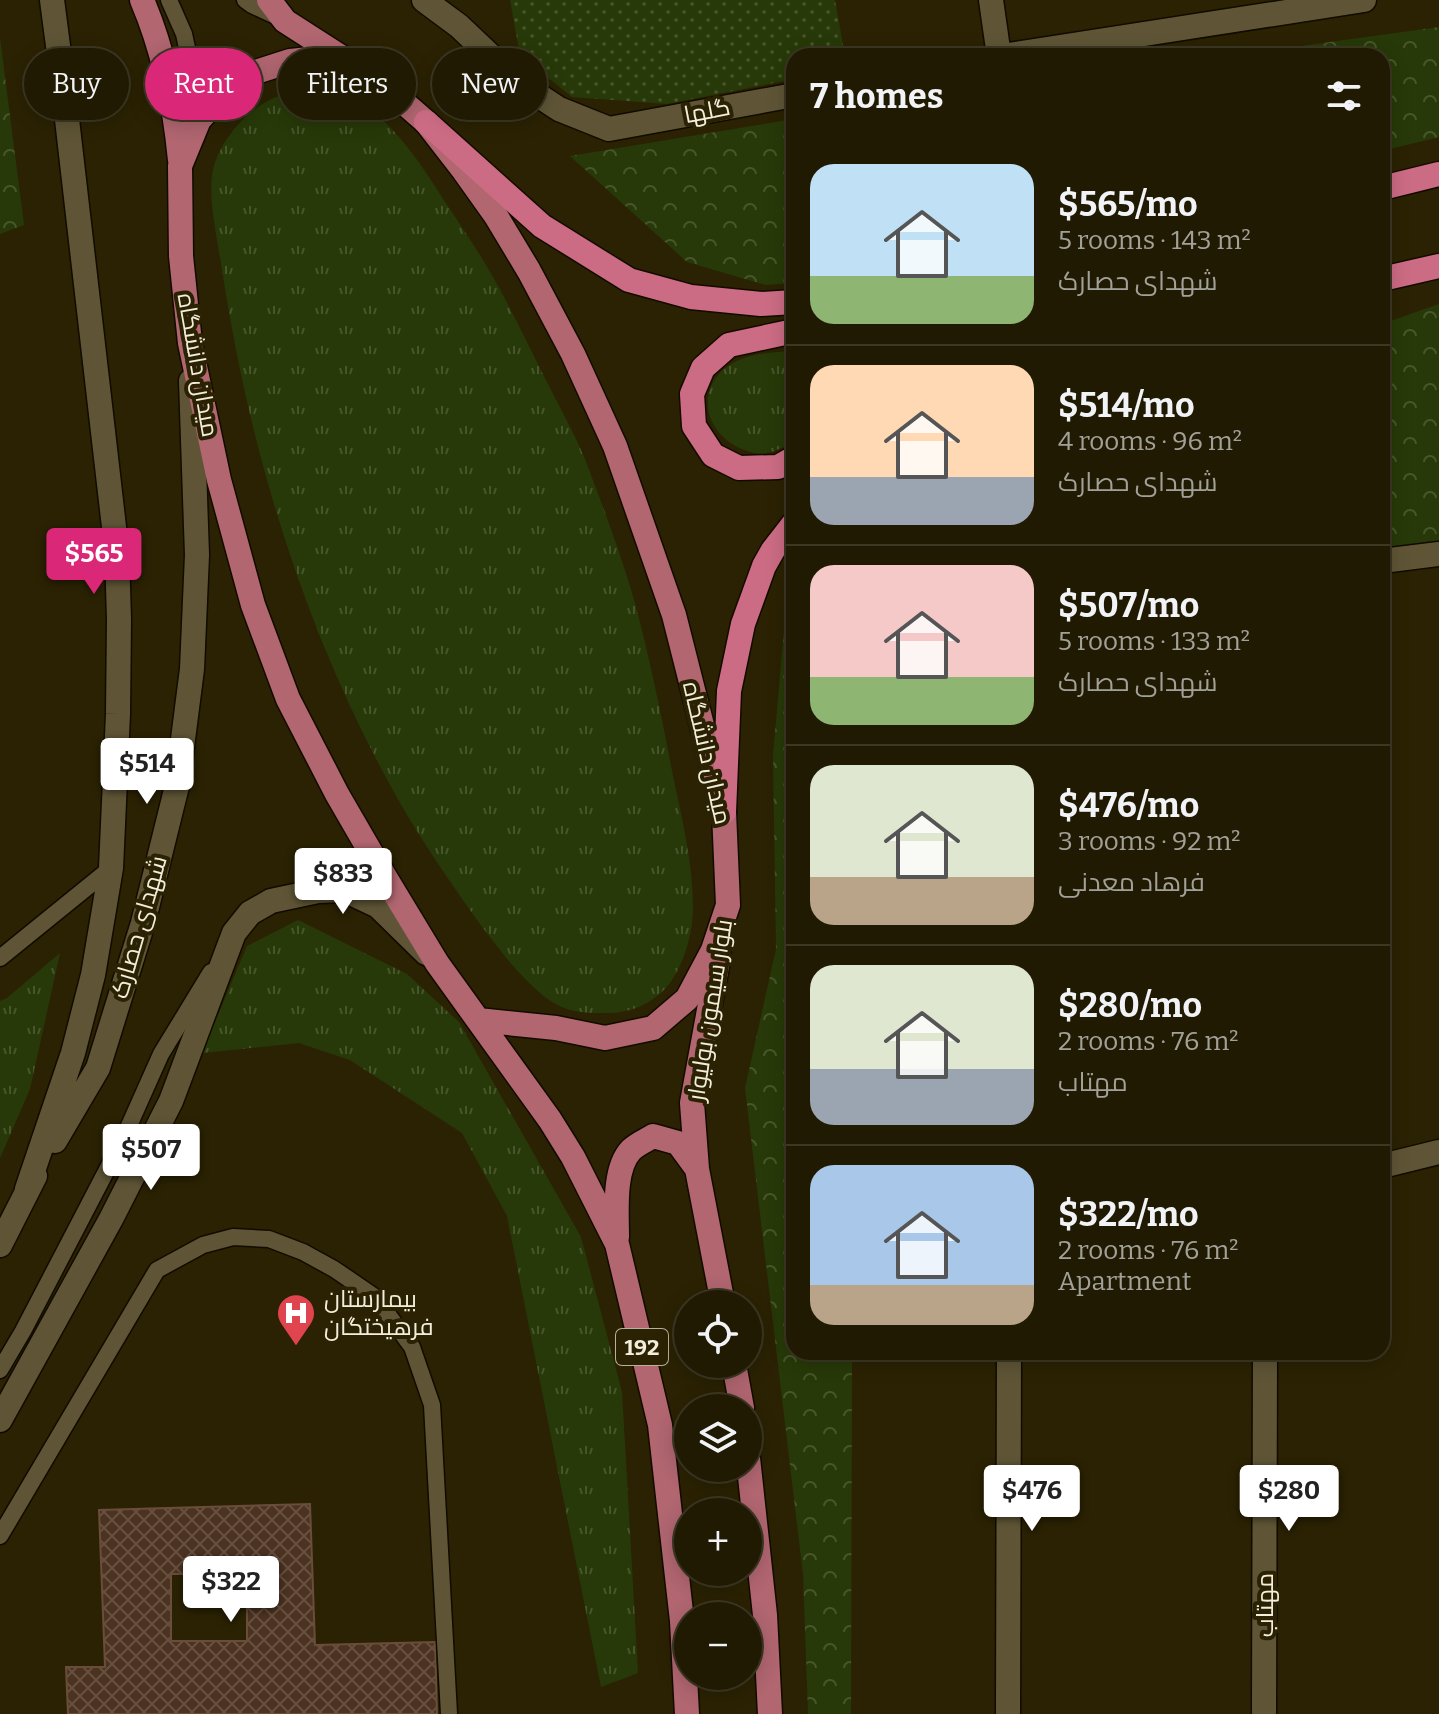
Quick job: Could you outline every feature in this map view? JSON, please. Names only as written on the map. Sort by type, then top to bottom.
[{"type":"highway","points":[[426,122],[542,226],[629,280],[691,297],[761,304],[786,302]]},
{"type":"highway","points":[[1390,186],[1439,174]]},
{"type":"highway","points":[[1390,278],[1439,266]]},
{"type":"highway","points":[[786,333],[729,345],[703,368],[692,394],[694,426],[713,455],[739,468],[778,467],[786,462]]},
{"type":"highway","points":[[724,812],[729,691],[743,624],[764,566],[786,533]]},
{"type":"main road","points":[[27,1189],[73,1053],[93,975],[111,868],[118,714],[117,553],[52,0]]},
{"type":"main road","points":[[142,0],[152,24],[176,123],[180,166]]},
{"type":"main road","points":[[269,0],[285,21],[327,48]]},
{"type":"main road","name":"گلها","points":[[424,0],[459,26],[518,82],[559,109],[609,129],[786,96]]},
{"type":"main road","points":[[991,0],[1000,48]]},
{"type":"main road","points":[[1043,48],[1243,10],[1364,0]]},
{"type":"main road","name":"میدان دانشگاه","points":[[278,65],[232,83],[199,120],[180,166],[181,256],[190,343],[219,480],[253,605],[288,699],[337,794],[437,963],[478,1020],[556,1028],[605,1038],[653,1028],[687,999],[713,950],[728,905],[724,812],[674,615],[615,446],[573,354],[529,271],[488,205],[426,122],[416,113]]},
{"type":"main road","name":"شهدای حصارک","points":[[0,1245],[27,1189],[98,1068],[143,923],[177,786],[192,669],[197,555],[190,343]]},
{"type":"main road","points":[[1390,560],[1439,554]]},
{"type":"main road","points":[[0,1420],[111,1219],[171,1101],[234,933],[250,913],[271,901],[318,891],[344,890],[378,906],[437,963]]},
{"type":"main road","name":"بلوار سیمون بولیوار","points":[[720,1290],[697,1169],[692,1103],[728,905]]},
{"type":"main road","name":"192","points":[[478,1020],[573,1157],[617,1244],[660,1425],[682,1621],[687,1714]]},
{"type":"main road","points":[[617,1244],[617,1195],[623,1164],[632,1149],[653,1136],[678,1143],[697,1169]]},
{"type":"main road","points":[[1390,1164],[1439,1152]]},
{"type":"main road","points":[[1008,1714],[1009,1360]]},
{"type":"main road","name":"مهتاب","points":[[1264,1714],[1265,1360]]},
{"type":"main road","points":[[751,1482],[765,1615],[770,1714]]},
{"type":"lane","points":[[169,0],[184,34],[194,80],[180,166]]},
{"type":"lane","points":[[245,0],[285,21]]},
{"type":"lane","points":[[0,958],[111,868]]},
{"type":"lane","points":[[0,1370],[124,1137],[161,1054],[234,933]]},
{"type":"lane","points":[[0,1536],[157,1270],[203,1245],[233,1237],[269,1239],[303,1252],[375,1297],[412,1347],[432,1405],[449,1714]]},
{"type":"green space","points":[[510,0],[835,0],[844,48],[786,48],[786,81],[667,104],[572,97],[547,77],[547,48],[519,48]]},
{"type":"green space","points":[[1439,27],[1439,137],[1390,149],[1390,48],[1287,48]]},
{"type":"green space","points":[[0,38],[24,225],[0,234]]},
{"type":"green space","points":[[276,97],[278,120],[382,120],[398,136],[430,178],[484,262],[588,467],[635,603],[651,667],[693,891],[690,936],[677,972],[659,995],[634,1009],[605,1013],[567,1009],[549,1000],[509,961],[456,891],[399,801],[336,675],[310,609],[286,543],[248,407],[211,193],[213,170],[228,137],[242,120],[262,120],[262,104]]},
{"type":"green space","points":[[786,120],[786,284],[766,285],[687,262],[570,156]]},
{"type":"green space","points":[[1439,304],[1439,543],[1390,552],[1390,321]]},
{"type":"green space","points":[[786,352],[786,445],[760,454],[728,441],[717,430],[708,405],[709,392],[715,379],[725,369],[739,360]]},
{"type":"green space","points":[[786,607],[786,1360],[852,1360],[851,1714],[808,1714],[803,1574],[745,1088],[776,949],[773,755]]},
{"type":"green space","points":[[298,920],[407,974],[459,1022],[581,1237],[622,1392],[638,1673],[601,1687],[507,1216],[462,1133],[350,1060],[299,1043],[202,1053],[247,946]]},
{"type":"green space","points":[[60,953],[30,1089],[0,1158],[0,1001]]},
{"type":"building","points":[[310,1504],[315,1645],[435,1642],[437,1714],[68,1714],[66,1667],[105,1667],[99,1510]],"holes":[[[171,1574],[247,1574],[247,1641],[171,1641]]]},
{"type":"place","name":"بیمارستان فرهیختگان","points":[[296,1347]]}]
